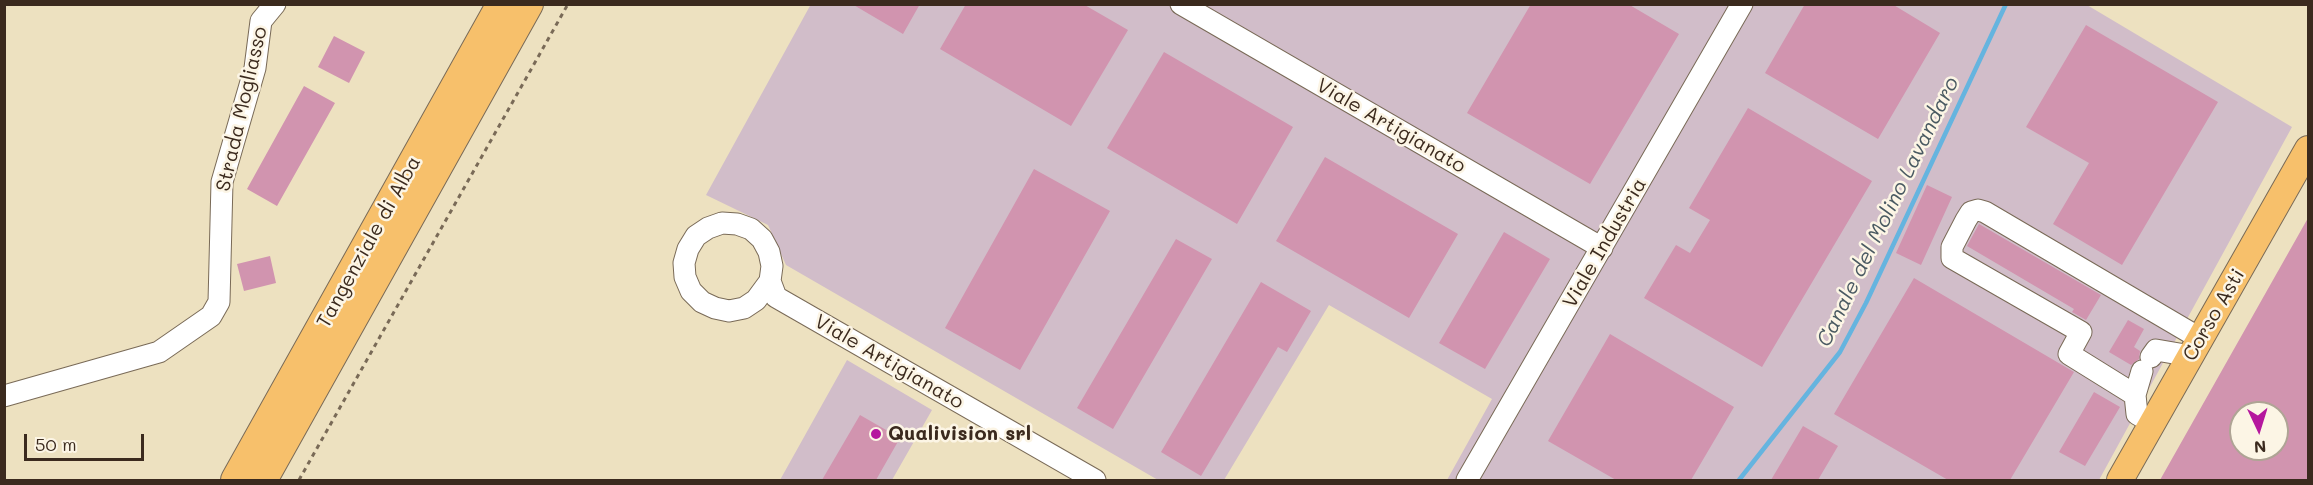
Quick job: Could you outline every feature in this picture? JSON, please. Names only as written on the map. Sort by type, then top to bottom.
[{"type":"highway","name":"Tangenziale di Alba","points":[[236,480],[502,4]]},
{"type":"highway","name":"Tangenziale di Alba","points":[[262,480],[528,4]]},
{"type":"main road","name":"Corso Asti","points":[[2120,480],[2308,149]]},
{"type":"street","name":"Strada Mogliasso","points":[[4,396],[159,352],[211,316],[219,302],[222,183],[255,68],[261,21],[275,4]]},
{"type":"street","name":"Viale Artigianato","points":[[1181,4],[1602,248]]},
{"type":"street","name":"Viale Industria","points":[[1467,480],[1742,4]]},
{"type":"street","points":[[2135,395],[2069,354],[2081,332],[1952,258],[1952,247],[1971,213],[1978,210],[1985,212],[2196,348]]},
{"type":"street","name":"Viale Artigianato","points":[[768,292],[1095,480]]},
{"type":"street","points":[[2153,423],[2137,414],[2135,395],[2147,364],[2156,350],[2196,348]]},
{"type":"path","points":[[299,480],[568,4]]},
{"type":"shaded area","points":[[811,4],[2087,5],[2292,127],[2099,480],[1447,480],[1492,399],[1329,305],[1224,480],[1158,480],[786,265],[768,225],[706,195]]},
{"type":"shaded area","points":[[847,360],[932,410],[892,480],[780,480]]},
{"type":"building","points":[[852,4],[920,4],[903,34]]},
{"type":"building","points":[[966,4],[1083,4],[1128,30],[1071,126],[940,49]]},
{"type":"building","points":[[1531,4],[1628,4],[1679,34],[1590,184],[1467,113]]},
{"type":"building","points":[[1805,4],[1892,4],[1940,33],[1878,139],[1765,73]]},
{"type":"building","points":[[2086,25],[2218,102],[2122,265],[2053,224],[2089,163],[2026,127]]},
{"type":"building","points":[[334,36],[365,52],[349,83],[318,67]]},
{"type":"building","points":[[1164,52],[1293,127],[1237,224],[1107,148]]},
{"type":"building","points":[[304,86],[335,103],[277,206],[247,189]]},
{"type":"building","points":[[1748,108],[1872,181],[1762,367],[1644,298],[1676,245],[1690,253],[1710,220],[1689,208]]},
{"type":"building","points":[[1325,157],[1458,234],[1409,318],[1276,241]]},
{"type":"building","points":[[1034,169],[1110,211],[1020,370],[945,328]]},
{"type":"building","points":[[1927,185],[1952,197],[1921,265],[1896,253]]},
{"type":"building","points":[[2308,218],[2308,480],[2160,480]]},
{"type":"building","points":[[1979,224],[2101,295],[2086,320],[2072,312],[2074,309],[1967,246]]},
{"type":"building","points":[[1504,232],[1550,259],[1485,369],[1439,343]]},
{"type":"building","points":[[1176,239],[1212,259],[1113,429],[1077,408]]},
{"type":"building","points":[[270,256],[276,283],[244,291],[237,264]]},
{"type":"building","points":[[1914,278],[2074,372],[2010,480],[1948,480],[1834,414]]},
{"type":"building","points":[[1261,282],[1311,311],[1287,352],[1278,347],[1201,476],[1161,452]]},
{"type":"building","points":[[2128,320],[2144,329],[2134,347],[2140,351],[2139,359],[2131,365],[2109,352]]},
{"type":"building","points":[[1610,334],[1734,407],[1691,480],[1616,480],[1548,441]]},
{"type":"building","points":[[2094,392],[2120,407],[2085,466],[2059,452]]},
{"type":"building","points":[[860,415],[900,438],[876,480],[822,480]]},
{"type":"building","points":[[1803,426],[1838,446],[1818,480],[1771,480]]},
{"type":"waterway","name":"Canale del Molino Lavandaro","points":[[1739,480],[1840,352],[1866,303],[2006,4]]},
{"type":"place","name":"Qualivision srl","points":[[876,434]]}]
